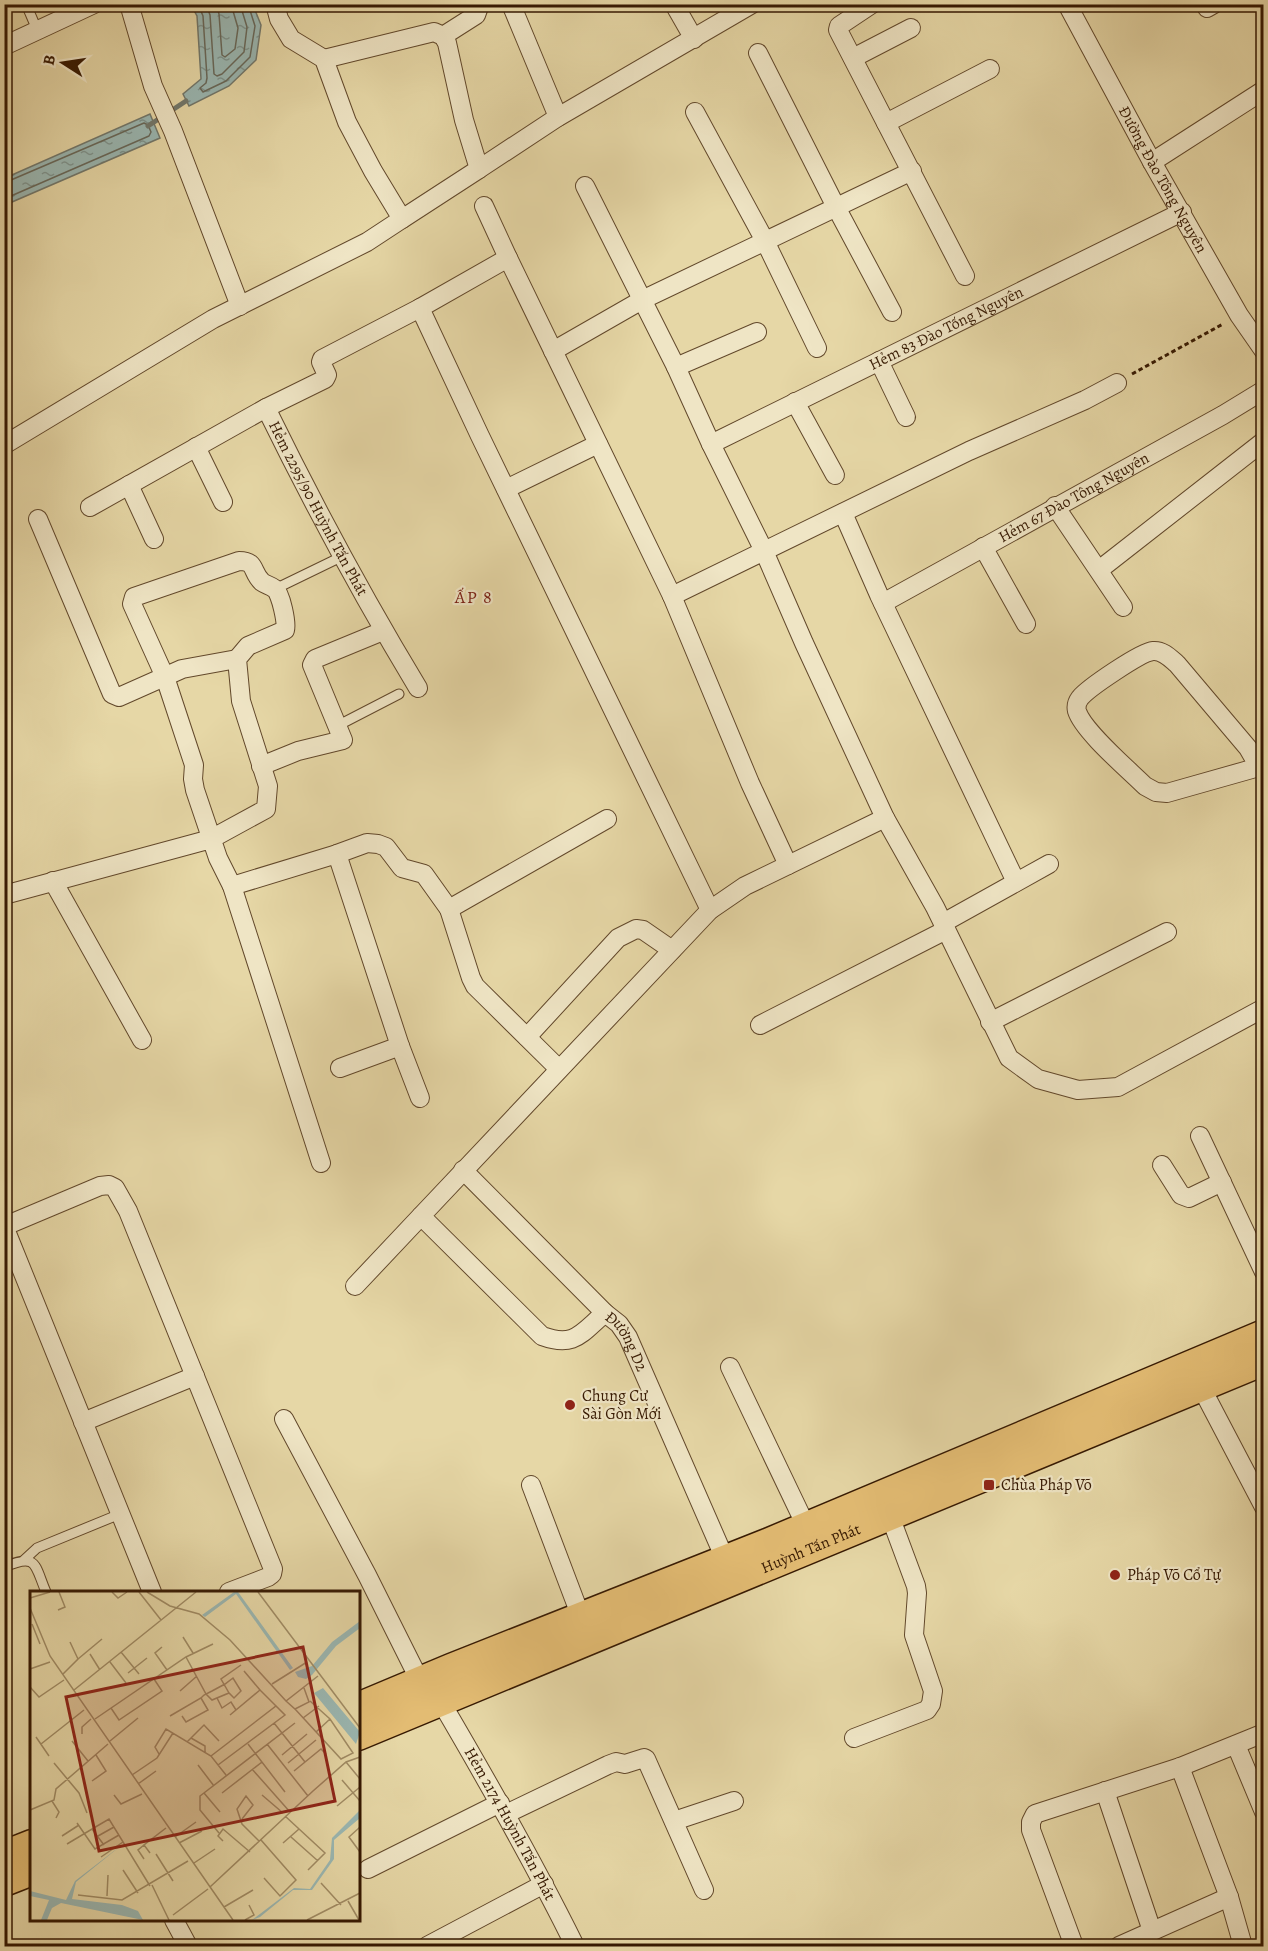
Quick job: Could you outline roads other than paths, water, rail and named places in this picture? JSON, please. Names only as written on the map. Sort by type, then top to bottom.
[{"type":"main road","name":"Huỳnh Tấn Phát","points":[[360,1735],[890,1516],[1029,1446],[1263,1334]]},
{"type":"main road","name":"Huỳnh Tấn Phát","points":[[360,1706],[806,1526],[1201,1387],[1263,1361]]},
{"type":"main road","points":[[4,1855],[30,1845]]},
{"type":"main road","points":[[4,1882],[30,1872]]},
{"type":"street","points":[[4,46],[94,4]]},
{"type":"street","points":[[129,4],[153,86],[173,131],[240,306]]},
{"type":"street","points":[[275,4],[279,19],[291,39],[324,59],[347,122],[402,219]]},
{"type":"street","points":[[443,36],[476,15],[480,4]]},
{"type":"street","points":[[511,4],[558,117]]},
{"type":"street","points":[[674,4],[694,39]]},
{"type":"street","points":[[4,445],[213,319],[367,242],[558,117],[752,4]]},
{"type":"street","points":[[872,4],[839,26],[838,30],[965,276]]},
{"type":"street","name":"Đường Đào Tông Nguyên","points":[[1067,4],[1152,162],[1239,315],[1263,351]]},
{"type":"street","points":[[853,58],[911,28]]},
{"type":"street","points":[[324,59],[434,32],[443,36],[447,43],[464,120],[479,169]]},
{"type":"street","points":[[758,53],[892,312]]},
{"type":"street","points":[[886,123],[990,69]]},
{"type":"street","points":[[1152,162],[1263,90]]},
{"type":"street","points":[[695,112],[765,241],[818,348]]},
{"type":"street","points":[[553,351],[642,300],[912,171]]},
{"type":"street","points":[[585,186],[676,367],[764,551],[885,818],[945,927],[1009,1058],[1038,1079],[1078,1090],[1118,1087],[1263,1008]]},
{"type":"street","points":[[484,206],[672,596],[750,783],[788,865]]},
{"type":"street","name":"Hẻm 83 Đào Tống Nguyên","points":[[711,444],[1182,212]]},
{"type":"street","points":[[266,408],[326,379],[322,359],[420,308],[508,258]]},
{"type":"street","points":[[420,308],[710,910]]},
{"type":"street","points":[[676,367],[758,332]]},
{"type":"street","points":[[879,361],[906,417]]},
{"type":"street","points":[[672,596],[969,451],[1085,400],[1117,383]]},
{"type":"street","name":"Hẻm 67 Đào Tông Nguyên","points":[[883,603],[1263,390]]},
{"type":"street","points":[[795,402],[835,475]]},
{"type":"street","name":"Hẻm 2295/90 Huỳnh Tấn Phát","points":[[90,507],[266,408],[300,477],[384,631],[418,688]]},
{"type":"street","points":[[1099,570],[1263,441]]},
{"type":"street","points":[[506,489],[598,444]]},
{"type":"street","points":[[196,447],[223,502]]},
{"type":"street","points":[[129,485],[154,539]]},
{"type":"street","points":[[1055,507],[1124,607]]},
{"type":"street","points":[[843,513],[883,603],[1017,882]]},
{"type":"street","points":[[38,519],[112,694],[119,697],[165,676],[182,669],[237,658],[248,646],[286,627],[278,593],[259,580],[252,565],[246,561],[239,561],[134,597],[132,604],[165,676],[194,765],[193,779],[211,839],[232,886],[321,1163]]},
{"type":"street","points":[[983,547],[1026,624]]},
{"type":"street","points":[[261,766],[298,751],[343,740],[312,665],[313,662],[315,659],[384,631]]},
{"type":"street","points":[[1154,651],[1167,655],[1248,748],[1261,767],[1167,792],[1156,792],[1145,786],[1083,725],[1076,709],[1078,700],[1139,656],[1154,651]]},
{"type":"street","points":[[4,895],[211,839],[266,809],[268,786],[241,701],[237,658]]},
{"type":"street","points":[[355,1286],[710,910],[745,886],[885,818]]},
{"type":"street","points":[[449,909],[607,819]]},
{"type":"street","points":[[232,886],[367,843],[386,847],[402,868],[424,874],[449,909],[475,986],[559,1069]]},
{"type":"street","points":[[337,854],[400,1046],[420,1098]]},
{"type":"street","points":[[760,1025],[945,927],[1049,864]]},
{"type":"street","points":[[53,881],[142,1040]]},
{"type":"street","points":[[527,1037],[618,938],[636,929],[643,930],[672,950]]},
{"type":"street","points":[[990,1022],[1167,932]]},
{"type":"street","points":[[340,1068],[400,1046]]},
{"type":"street","points":[[1200,1136],[1263,1272]]},
{"type":"street","points":[[1162,1165],[1184,1197],[1189,1198],[1222,1182]]},
{"type":"street","name":"Đường D2","points":[[463,1170],[605,1313],[619,1324],[628,1337],[725,1559]]},
{"type":"street","points":[[151,1591],[5,1226],[100,1186],[109,1185],[115,1188],[128,1212],[273,1569],[272,1574],[268,1577],[234,1591]]},
{"type":"street","points":[[421,1216],[542,1336],[556,1342],[572,1341],[605,1313]]},
{"type":"street","points":[[730,1367],[806,1526]]},
{"type":"street","points":[[83,1422],[195,1376]]},
{"type":"street","points":[[1201,1387],[1262,1500]]},
{"type":"street","points":[[284,1419],[420,1681]]},
{"type":"street","points":[[531,1485],[580,1617]]},
{"type":"street","points":[[854,1738],[927,1710],[933,1698],[933,1691],[914,1635],[916,1586],[890,1516]]},
{"type":"street","name":"Hẻm 2174 Huỳnh Tấn Phát","points":[[441,1702],[503,1808],[575,1947]]},
{"type":"street","points":[[1074,1947],[1031,1830],[1031,1822],[1035,1814],[1180,1767],[1263,1733]]},
{"type":"street","points":[[1236,1744],[1263,1812]]},
{"type":"street","points":[[368,1869],[503,1808],[608,1765],[616,1762],[625,1764],[644,1758],[648,1760],[704,1890]]},
{"type":"street","points":[[1180,1767],[1229,1897],[1243,1947]]},
{"type":"street","points":[[1105,1791],[1152,1931]]},
{"type":"street","points":[[674,1821],[734,1801]]},
{"type":"street","points":[[427,1947],[544,1884]]},
{"type":"street","points":[[1119,1947],[1229,1897]]},
{"type":"street","points":[[175,1921],[188,1947]]},
{"type":"lane","points":[[27,4],[38,32]]},
{"type":"lane","points":[[275,589],[343,556]]},
{"type":"lane","points":[[337,726],[399,694]]},
{"type":"lane","points":[[4,1567],[24,1560],[37,1548],[120,1514]]},
{"type":"lane","points":[[24,1560],[35,1565],[45,1591]]},
{"type":"water","points":[[191,5],[253,5],[261,25],[256,60],[229,86],[189,106],[183,94],[201,79],[197,16]]},
{"type":"water","points":[[150,114],[160,138],[5,205],[5,178]]},
{"type":"waterway","points":[[148,126],[186,101]]},
{"type":"place","name":"Chung Cư Sài Gòn Mới","points":[[570,1405]]},
{"type":"place","name":"Chùa Pháp Võ","points":[[989,1485]]},
{"type":"place","name":"Pháp Võ Cổ Tự","points":[[1115,1575]]},
{"type":"district","name":"ẤP 8","points":[[474,597]]}]
